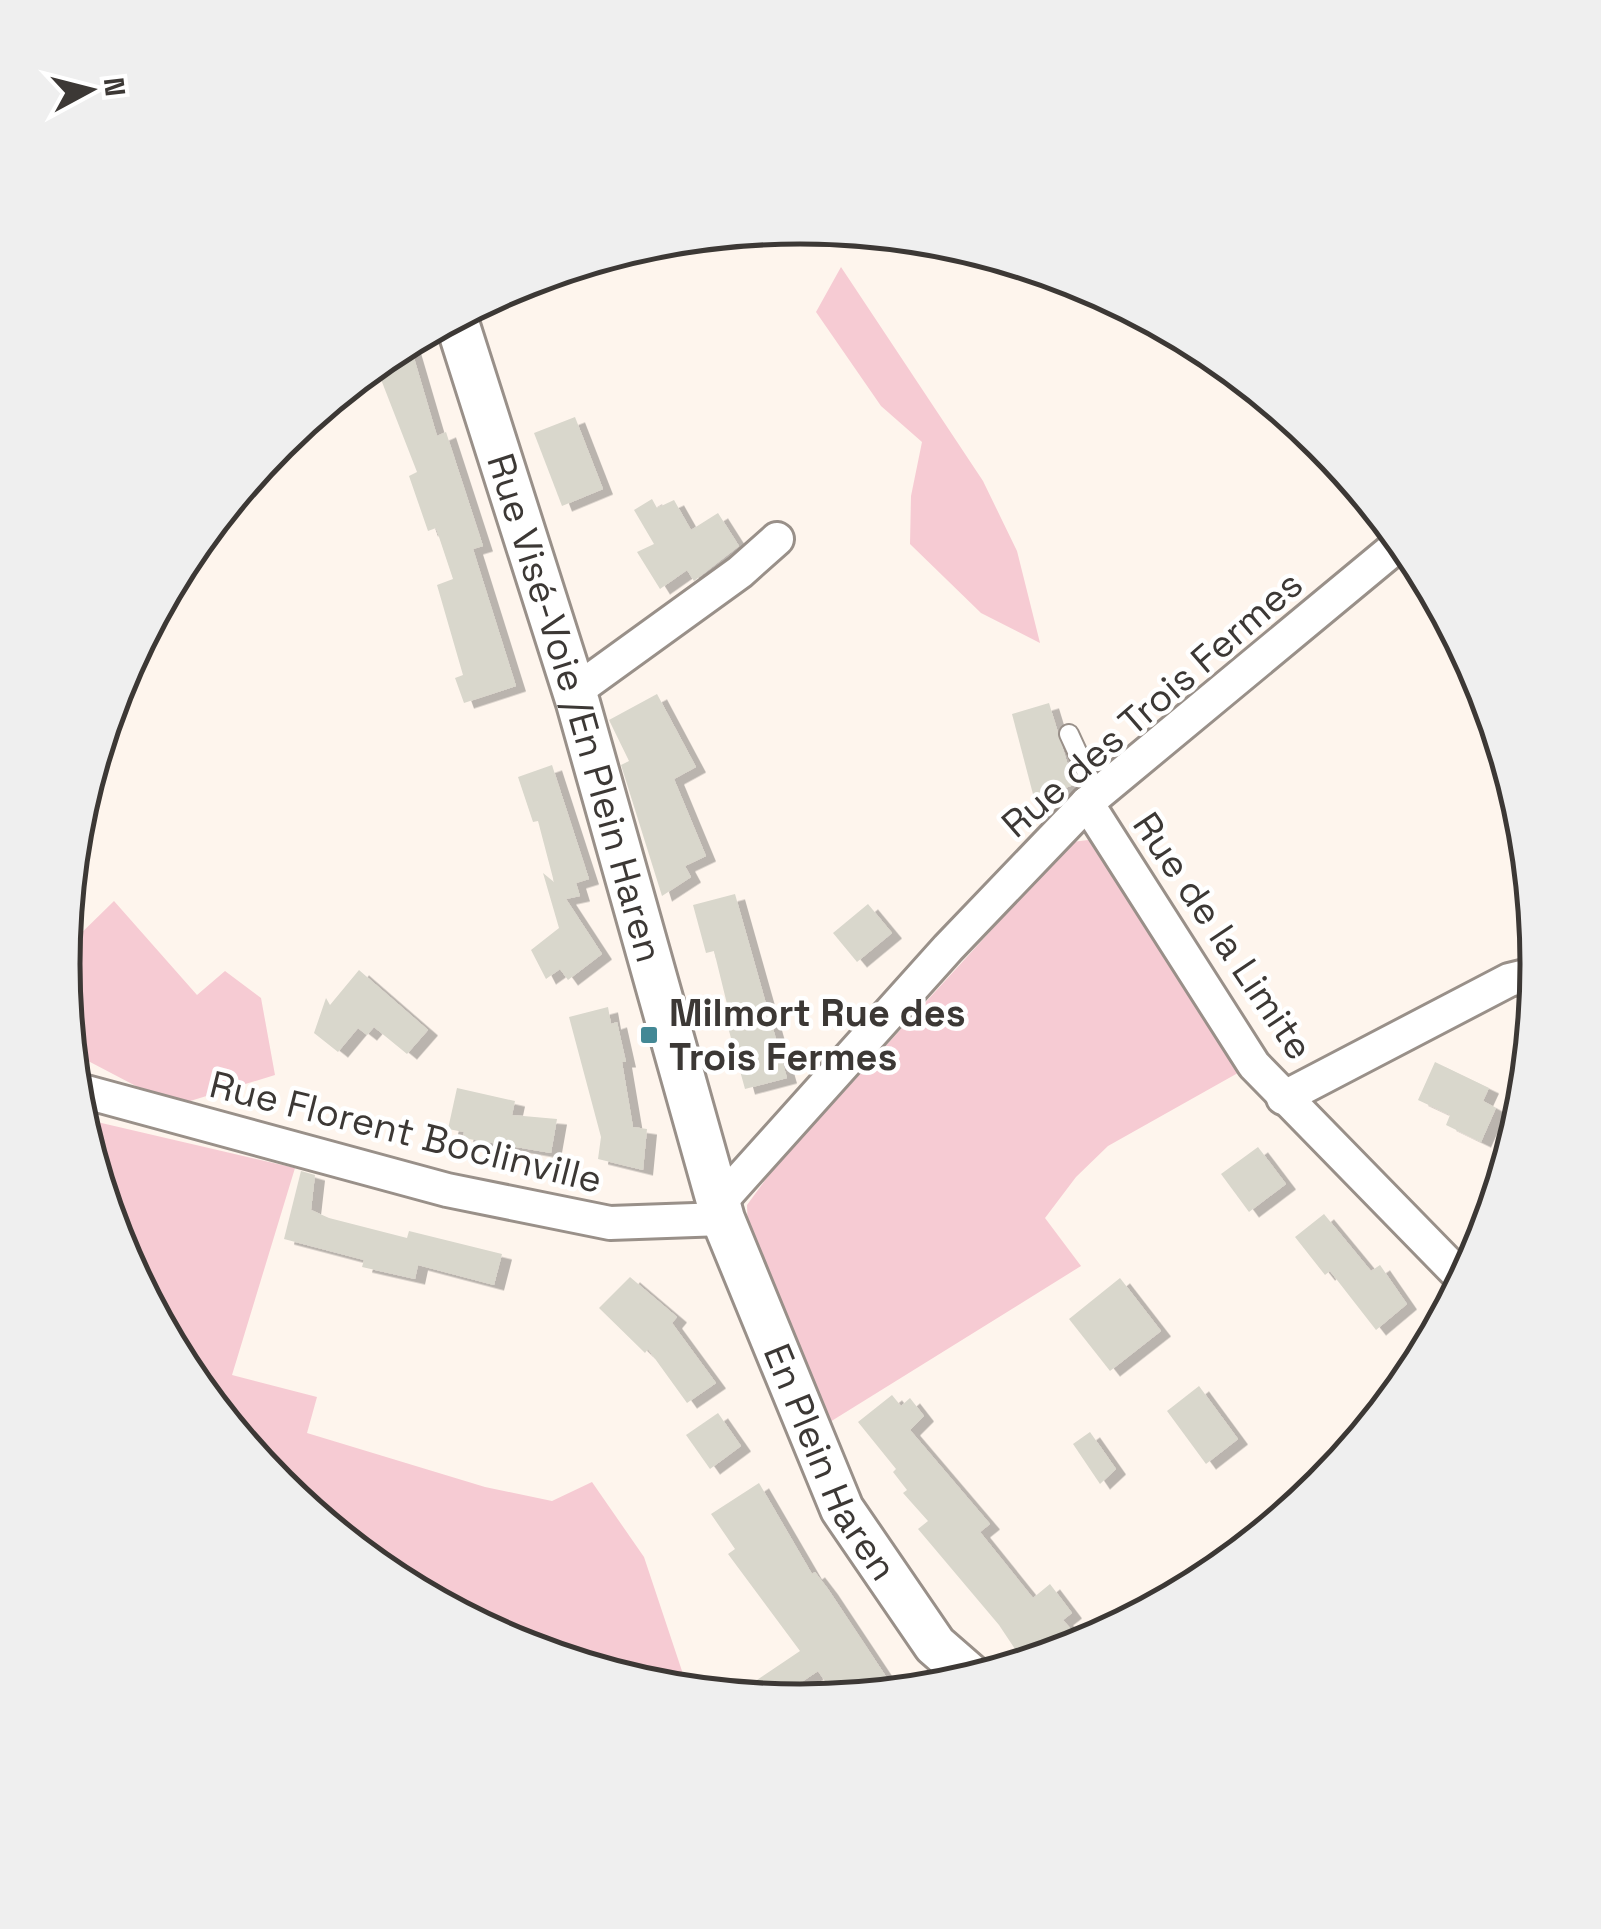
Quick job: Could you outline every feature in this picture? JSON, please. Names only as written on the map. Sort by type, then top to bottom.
[{"type":"street","name":"Rue Visé-Voie /En Plein Haren","points":[[460,330],[573,688],[721,1211]]},
{"type":"street","points":[[573,688],[588,682],[740,572],[777,539]]},
{"type":"street","name":"Rue des Trois Fermes","points":[[721,1211],[948,948],[1092,799],[1391,551]]},
{"type":"street","name":"Rue de la Limite","points":[[1092,799],[1254,1064],[1453,1269]]},
{"type":"street","points":[[1283,1098],[1520,977]]},
{"type":"street","name":"Rue Florent Boclinville","points":[[92,1094],[446,1190],[610,1223],[721,1211]]},
{"type":"street","name":"En Plein Haren","points":[[721,1211],[842,1510],[935,1644],[960,1666]]},
{"type":"lane","points":[[1070,734],[1092,799]]},
{"type":"shaded area","points":[[841,267],[983,481],[1017,551],[1040,643],[981,613],[910,544],[911,496],[922,442],[881,406],[816,312]]},
{"type":"shaded area","points":[[1088,840],[1108,856],[1245,1069],[1108,1146],[1076,1177],[1045,1218],[1081,1266],[817,1430],[748,1234],[747,1205],[774,1168],[1072,842]]},
{"type":"shaded area","points":[[114,901],[197,995],[225,971],[261,998],[275,1075],[174,1106],[86,1060],[81,933]]},
{"type":"shaded area","points":[[98,1122],[295,1168],[232,1375],[317,1397],[307,1433],[485,1487],[552,1501],[592,1482],[644,1557],[683,1675],[614,1660],[525,1630],[440,1588],[362,1536],[291,1474],[259,1440],[201,1365],[154,1283],[135,1240],[118,1196]]},
{"type":"building","points":[[414,357],[437,436],[446,432],[483,546],[473,549],[516,686],[464,703],[455,678],[463,675],[437,585],[453,579],[436,528],[428,531],[409,476],[417,472],[381,379]]},
{"type":"building","points":[[575,417],[603,489],[562,506],[534,433]]},
{"type":"building","points":[[652,499],[657,508],[674,500],[691,530],[718,513],[739,546],[694,581],[687,570],[660,589],[637,552],[654,544],[634,510]]},
{"type":"building","points":[[657,694],[696,767],[674,779],[706,856],[685,866],[691,877],[662,896],[621,765],[629,761],[609,720]]},
{"type":"building","points":[[1049,703],[1074,785],[1034,798],[1012,714]]},
{"type":"building","points":[[552,765],[589,879],[576,883],[580,896],[566,899],[602,954],[568,980],[560,969],[546,979],[531,950],[559,928],[543,873],[554,882],[538,821],[533,822],[518,777]]},
{"type":"building","points":[[735,894],[787,1078],[745,1089],[723,1009],[728,1008],[714,951],[706,953],[693,905]]},
{"type":"building","points":[[868,904],[892,933],[857,962],[833,933]]},
{"type":"building","points":[[359,970],[428,1030],[407,1054],[374,1027],[367,1035],[358,1028],[338,1052],[314,1033],[326,998],[330,1005]]},
{"type":"building","points":[[608,1007],[611,1024],[617,1022],[626,1062],[622,1062],[633,1127],[647,1129],[643,1170],[598,1159],[601,1137],[569,1017]]},
{"type":"building","points":[[1435,1062],[1489,1088],[1483,1101],[1496,1108],[1481,1142],[1446,1125],[1450,1115],[1418,1100]]},
{"type":"building","points":[[457,1088],[515,1101],[512,1115],[557,1119],[551,1153],[463,1138],[464,1132],[448,1129]]},
{"type":"building","points":[[1258,1147],[1286,1184],[1249,1212],[1221,1174]]},
{"type":"building","points":[[301,1171],[315,1175],[311,1210],[329,1218],[407,1238],[409,1231],[502,1254],[494,1285],[418,1265],[415,1279],[362,1267],[364,1260],[284,1239]]},
{"type":"building","points":[[1324,1214],[1371,1271],[1380,1265],[1407,1304],[1376,1330],[1330,1271],[1325,1275],[1295,1237]]},
{"type":"building","points":[[630,1277],[677,1317],[672,1323],[716,1383],[687,1403],[648,1349],[645,1353],[599,1308]]},
{"type":"building","points":[[1120,1278],[1161,1331],[1110,1371],[1069,1319]]},
{"type":"building","points":[[1199,1386],[1238,1439],[1206,1464],[1167,1411]]},
{"type":"building","points":[[892,1395],[901,1406],[910,1398],[924,1416],[910,1430],[990,1524],[980,1532],[1033,1598],[1050,1584],[1072,1613],[1063,1620],[1073,1631],[1017,1651],[918,1529],[928,1521],[903,1493],[907,1490],[893,1472],[896,1469],[858,1422]]},
{"type":"building","points":[[718,1413],[741,1446],[710,1469],[686,1435]]},
{"type":"building","points":[[1090,1432],[1116,1469],[1100,1484],[1073,1444]]},
{"type":"building","points":[[759,1483],[812,1574],[815,1572],[828,1589],[888,1680],[827,1684],[818,1671],[797,1685],[752,1683],[800,1651],[728,1554],[735,1549],[711,1514]]},
{"type":"place","name":"Milmort Rue des Trois Fermes","points":[[649,1035]]}]
